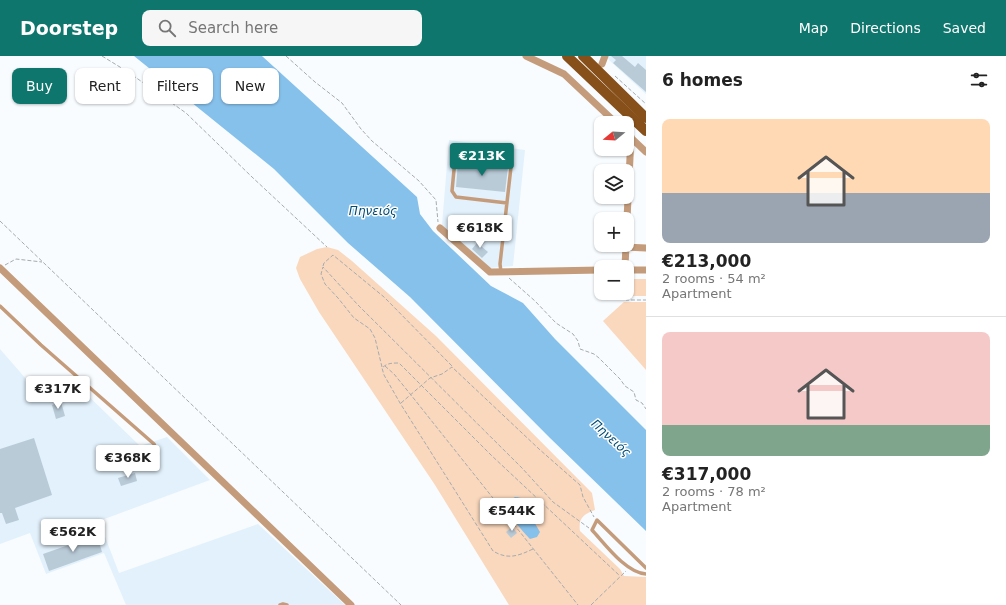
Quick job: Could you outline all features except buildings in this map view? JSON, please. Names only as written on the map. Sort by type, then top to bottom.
[{"type":"main road","points":[[567,56],[646,131]]},
{"type":"main road","points":[[582,56],[646,118]]},
{"type":"street","points":[[526,56],[564,74],[609,116]]},
{"type":"street","points":[[602,64],[605,56]]},
{"type":"street","points":[[634,141],[646,152]]},
{"type":"street","points":[[627,212],[629,156]]},
{"type":"street","points":[[440,228],[488,271],[594,270]]},
{"type":"street","points":[[634,247],[646,248]]},
{"type":"street","points":[[1,270],[351,605]]},
{"type":"street","points":[[634,270],[646,270]]},
{"type":"lane","points":[[501,272],[500,264],[507,203],[511,167],[510,161],[458,157],[455,159],[452,191],[456,197],[507,203]]},
{"type":"lane","points":[[0,306],[64,365],[154,444],[158,454],[156,459],[137,469]]},
{"type":"lane","points":[[646,568],[597,520],[592,530],[629,568],[641,574],[646,574]]},
{"type":"lane","points":[[280,605],[287,605]]},
{"type":"path","points":[[102,56],[128,72],[186,113],[327,247]]},
{"type":"path","points":[[286,56],[342,104],[367,135],[384,152],[398,162],[419,181],[436,200],[438,223],[440,228]]},
{"type":"path","points":[[613,74],[646,104]]},
{"type":"path","points":[[0,221],[401,605]]},
{"type":"path","points":[[533,549],[521,555],[510,557],[493,551],[384,375],[375,338],[364,324],[354,318],[325,284],[321,274],[323,266],[324,263],[333,255],[384,296],[452,367],[580,485],[583,497],[597,520]]},
{"type":"path","points":[[1,270],[6,264],[16,259],[42,262]]},
{"type":"path","points":[[323,266],[358,305],[522,468],[553,502],[592,530]]},
{"type":"path","points":[[509,278],[535,301],[556,323],[573,334],[578,341],[580,348],[594,354],[602,360],[625,386],[634,392],[636,400],[642,403],[646,409]]},
{"type":"path","points":[[634,300],[646,300]]},
{"type":"path","points":[[382,368],[389,364],[399,363],[491,455],[620,576]]},
{"type":"path","points":[[385,366],[394,374],[411,395],[578,605]]},
{"type":"path","points":[[400,403],[430,378],[442,374],[452,367]]},
{"type":"path","points":[[591,605],[629,568]]},
{"type":"shaded area","points":[[607,56],[646,56],[646,94],[609,60]]},
{"type":"shaded area","points":[[449,140],[525,150],[513,266],[489,268],[442,225]]},
{"type":"shaded area","points":[[327,247],[338,250],[352,261],[436,336],[592,493],[595,510],[583,517],[580,523],[580,531],[620,569],[624,576],[646,577],[646,605],[509,605],[435,485],[319,312],[300,279],[296,268],[300,257],[317,249]]},
{"type":"shaded area","points":[[634,279],[646,279],[646,296],[634,296]]},
{"type":"shaded area","points":[[624,302],[646,302],[646,370],[603,321]]},
{"type":"shaded area","points":[[0,349],[40,395],[78,386],[140,446],[167,437],[210,480],[99,521],[119,573],[258,524],[345,605],[126,605],[104,553],[46,574],[30,533],[0,544]]},
{"type":"water","name":"Πηνειός","points":[[134,56],[262,56],[275,68],[221,68],[221,104],[279,104],[279,71],[417,197],[420,214],[433,231],[491,286],[523,303],[555,339],[646,430],[646,531],[550,438],[410,297],[348,243],[274,169],[193,104],[213,104],[213,68],[149,68]]},
{"type":"water","points":[[515,497],[523,499],[528,505],[530,511],[528,513],[525,510],[522,512],[527,517],[530,515],[540,532],[537,537],[530,539],[513,518],[509,507],[510,501]]}]
